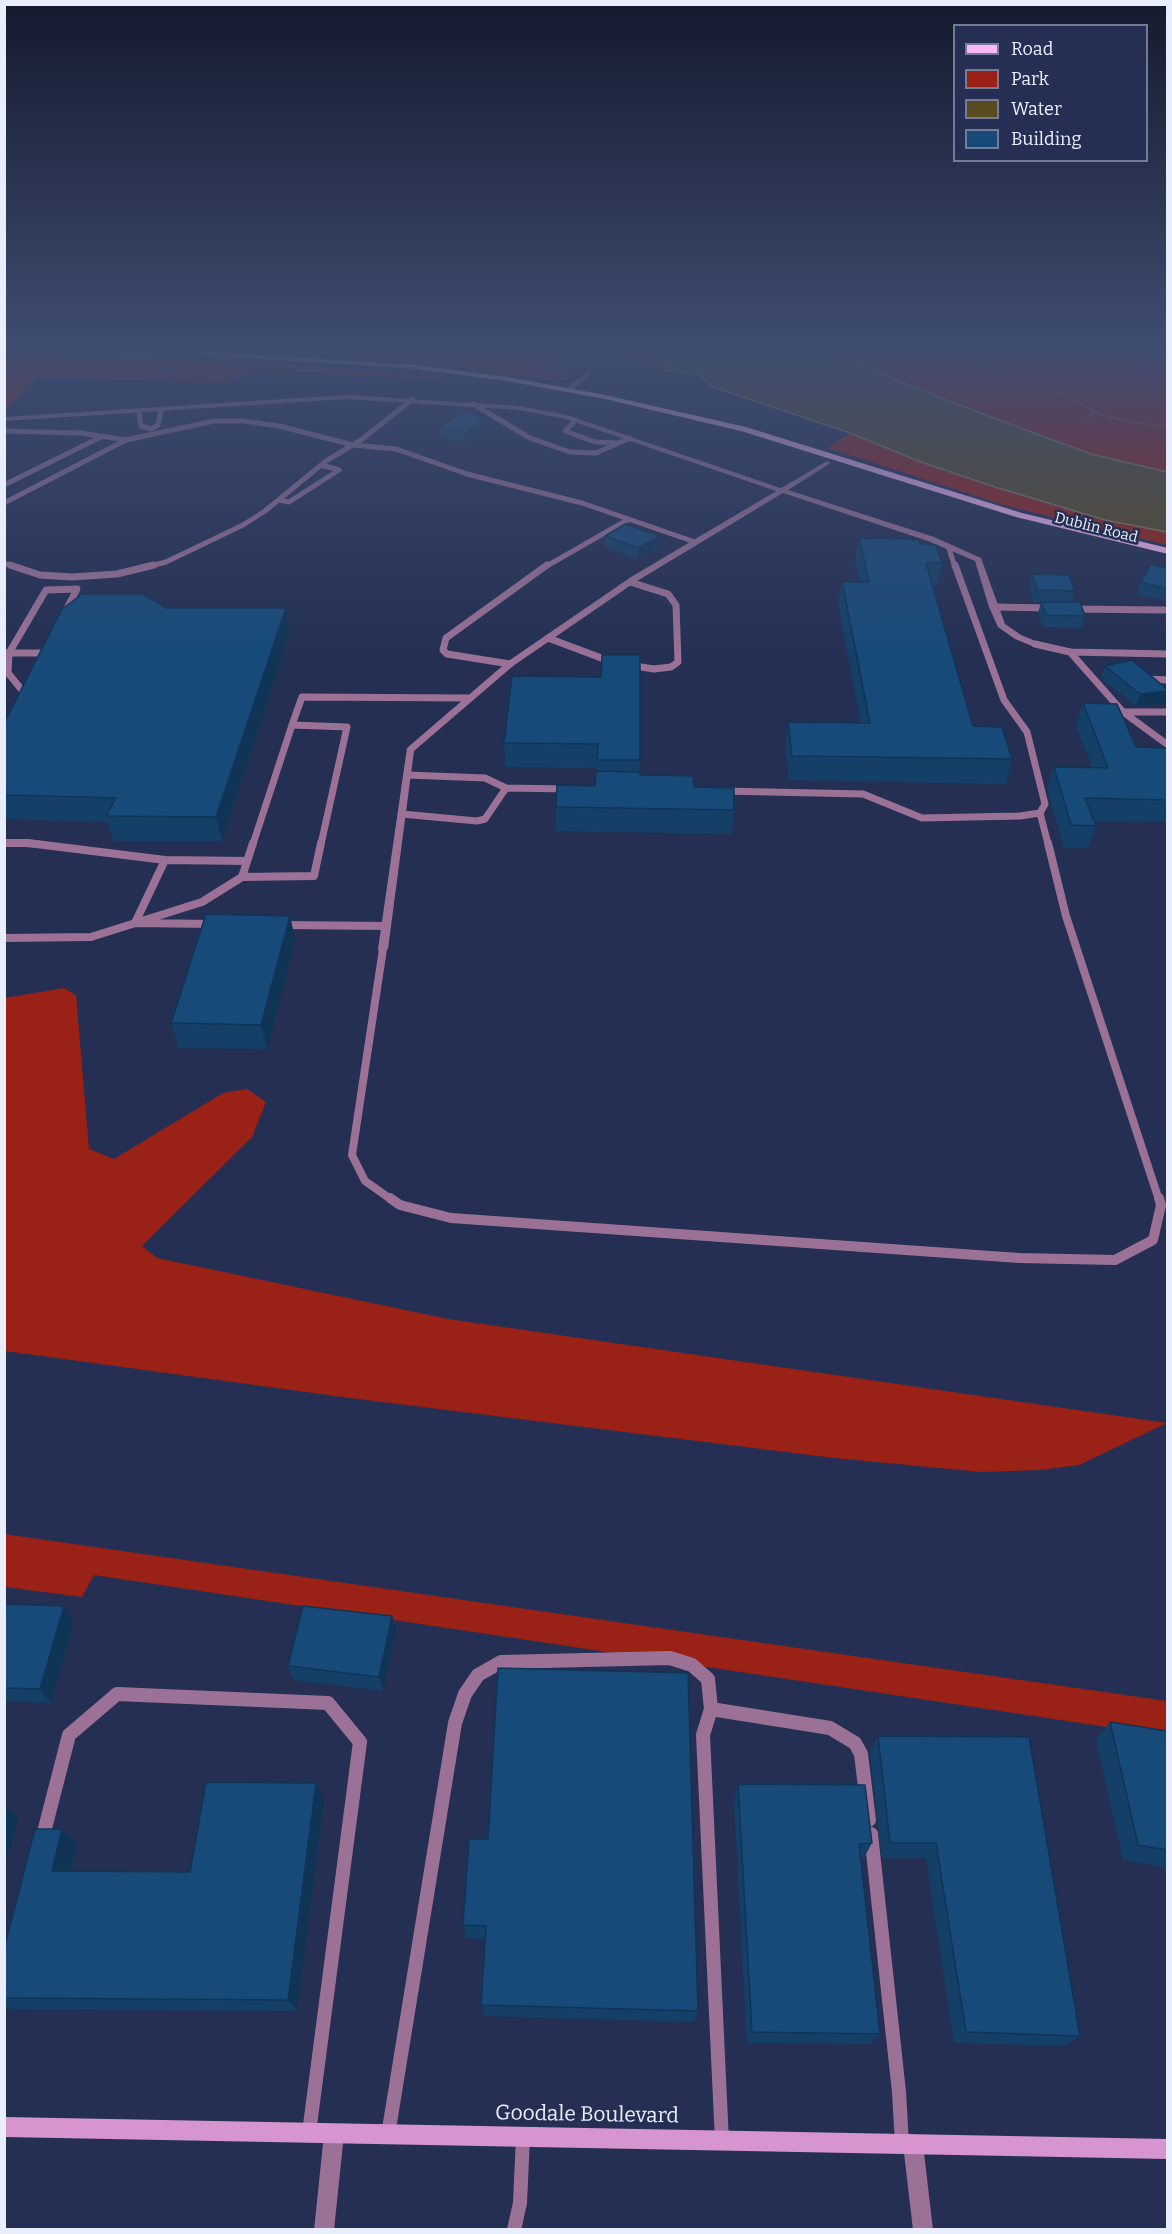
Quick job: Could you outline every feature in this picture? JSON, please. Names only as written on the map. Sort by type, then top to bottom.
[{"type":"main road","name":"Dublin Road","points":[[796,453],[993,515],[1167,560]]},
{"type":"main road","name":"Dublin Road","points":[[822,453],[1019,514],[1167,551]]},
{"type":"main road","name":"Goodale Boulevard","points":[[4,2127],[1167,2149]]},
{"type":"street","points":[[675,453],[948,546],[978,560],[1001,625],[1008,631],[1035,644]]},
{"type":"street","points":[[383,949],[410,750],[510,664],[630,582],[826,463]]},
{"type":"street","points":[[324,2229],[334,2134]]},
{"type":"street","points":[[908,2144],[923,2229]]},
{"type":"lane","points":[[4,485],[68,453]]},
{"type":"lane","points":[[4,503],[100,453]]},
{"type":"lane","points":[[4,562],[40,575],[72,577],[117,574],[166,562],[243,525],[340,453]]},
{"type":"lane","points":[[408,453],[467,474],[582,503],[694,542]]},
{"type":"lane","points":[[279,500],[289,502],[339,470],[321,465]]},
{"type":"lane","points":[[510,664],[447,654],[443,650],[446,638],[547,565],[629,519]]},
{"type":"lane","points":[[383,949],[352,1155],[365,1181],[400,1205],[463,1219],[1019,1258],[1115,1260],[1153,1240],[1161,1205],[1066,916],[1040,813],[1045,804],[1027,732],[1004,700],[948,546]]},
{"type":"lane","points":[[40,575],[46,590]]},
{"type":"lane","points":[[25,706],[26,695],[8,673],[7,653],[46,590],[72,577]]},
{"type":"lane","points":[[548,638],[602,660],[654,669],[670,667],[678,662],[676,604],[669,594],[630,582]]},
{"type":"lane","points":[[46,590],[77,589],[62,617]]},
{"type":"lane","points":[[993,607],[1164,610]]},
{"type":"lane","points":[[7,653],[43,653],[48,644]]},
{"type":"lane","points":[[1035,644],[1070,652],[1167,654]]},
{"type":"lane","points":[[1070,652],[1123,712],[1167,745]]},
{"type":"lane","points":[[1113,653],[1121,660]]},
{"type":"lane","points":[[1139,673],[1154,686]]},
{"type":"lane","points":[[1148,680],[1167,680]]},
{"type":"lane","points":[[242,877],[302,697],[468,698]]},
{"type":"lane","points":[[1123,712],[1167,712]]},
{"type":"lane","points":[[4,938],[91,937],[202,902],[242,877],[314,876],[347,727],[292,725]]},
{"type":"lane","points":[[407,775],[484,778],[506,788],[578,789]]},
{"type":"lane","points":[[402,814],[477,821],[485,819],[506,788]]},
{"type":"lane","points":[[709,791],[863,794],[922,818],[1020,816],[1040,813]]},
{"type":"lane","points":[[4,843],[28,843],[165,860],[247,861]]},
{"type":"lane","points":[[135,923],[165,860]]},
{"type":"lane","points":[[135,923],[229,924]]},
{"type":"lane","points":[[276,925],[387,926]]},
{"type":"lane","points":[[388,2135],[455,1723],[465,1694],[478,1675],[501,1662],[670,1658],[692,1665],[708,1679],[711,1709],[703,1735],[722,2142]]},
{"type":"lane","points":[[39,1849],[69,1735],[117,1694],[328,1702],[360,1742],[309,2133]]},
{"type":"lane","points":[[711,1709],[830,1728],[855,1743],[861,1754],[899,2092],[908,2144]]},
{"type":"lane","points":[[514,2229],[520,2203],[523,2137]]},
{"type":"green space","points":[[844,453],[899,453],[995,487],[1105,520],[1167,532],[1167,545],[1007,506]]},
{"type":"green space","points":[[1089,453],[1167,453],[1167,472]]},
{"type":"green space","points":[[64,988],[76,995],[89,1149],[114,1159],[223,1093],[247,1089],[266,1102],[252,1137],[142,1246],[157,1258],[448,1319],[1167,1423],[1079,1465],[1040,1470],[981,1472],[834,1458],[350,1398],[5,1351],[5,998]]},
{"type":"green space","points":[[4,1534],[1167,1701],[1167,1736],[94,1575],[82,1597],[5,1587]]},
{"type":"water","points":[[899,453],[1089,453],[1167,472],[1167,532],[1105,520]]},
{"type":"building","points":[[625,524],[660,536],[638,548],[605,536]]},
{"type":"building","points":[[859,538],[919,540],[920,544],[936,545],[942,563],[926,563],[973,726],[1002,727],[1012,759],[792,756],[788,722],[870,723],[842,582],[869,582]]},
{"type":"building","points":[[1151,564],[1167,568],[1167,589],[1141,582]]},
{"type":"building","points":[[1032,574],[1069,575],[1075,591],[1037,590]]},
{"type":"building","points":[[82,594],[143,594],[166,608],[286,608],[216,817],[106,816],[116,798],[4,795],[4,723],[62,609]]},
{"type":"building","points":[[1041,602],[1080,602],[1085,616],[1046,615]]},
{"type":"building","points":[[602,655],[640,655],[640,760],[597,760],[598,744],[504,743],[512,676],[601,677]]},
{"type":"building","points":[[1132,660],[1167,691],[1140,694],[1105,666]]},
{"type":"building","points":[[1083,703],[1117,704],[1136,747],[1167,748],[1167,800],[1085,798],[1096,826],[1071,825],[1054,767],[1108,768]]},
{"type":"building","points":[[596,771],[693,776],[694,787],[734,788],[734,810],[556,807],[557,785],[595,786]]},
{"type":"building","points":[[206,914],[290,916],[261,1025],[171,1023]]},
{"type":"building","points":[[5,1604],[64,1606],[40,1689],[4,1688]]},
{"type":"building","points":[[303,1606],[392,1616],[379,1677],[288,1666]]},
{"type":"building","points":[[498,1668],[688,1673],[698,2011],[481,2005],[486,1926],[463,1925],[469,1839],[488,1839]]},
{"type":"building","points":[[1110,1722],[1167,1731],[1167,1850],[1138,1845]]},
{"type":"building","points":[[878,1736],[1029,1737],[1080,2036],[966,2032],[936,1843],[890,1843]]},
{"type":"building","points":[[206,1782],[316,1783],[288,2000],[4,1998],[4,1949],[35,1829],[62,1829],[52,1871],[190,1872]]},
{"type":"building","points":[[738,1784],[865,1785],[872,1843],[859,1844],[880,2034],[752,2032]]}]
